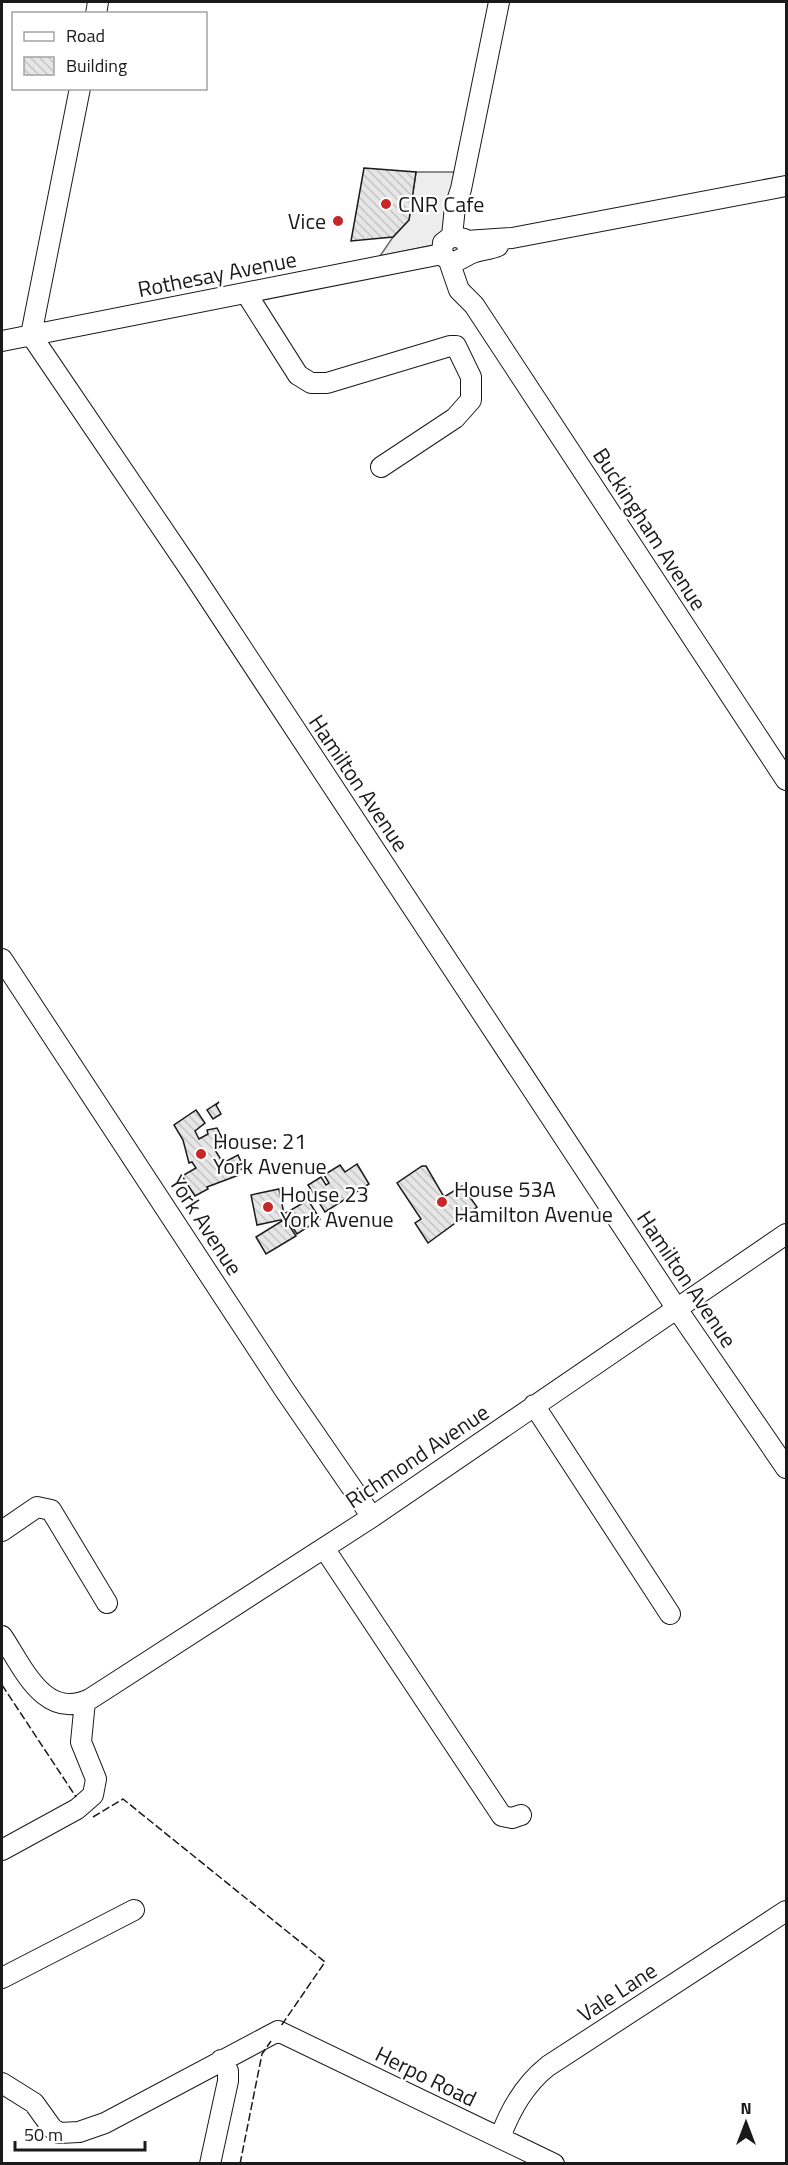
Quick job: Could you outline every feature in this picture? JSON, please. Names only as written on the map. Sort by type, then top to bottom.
[{"type":"street","name":"Buckingham Avenue","points":[[499,2],[461,189],[455,207],[458,249],[474,305],[786,780]]},
{"type":"street","points":[[31,335],[80,90]]},
{"type":"street","name":"Rothesay Avenue","points":[[2,341],[458,249],[496,248],[512,238],[786,186]]},
{"type":"street","points":[[246,293],[298,375],[311,383],[334,381],[456,346],[471,377],[471,400],[455,418],[381,467]]},
{"type":"street","name":"Hamilton Avenue","points":[[31,335],[193,574],[677,1309],[786,1468]]},
{"type":"street","name":"York Avenue","points":[[2,959],[278,1379],[372,1517]]},
{"type":"street","name":"Richmond Avenue","points":[[76,1703],[372,1517],[786,1234]]},
{"type":"street","points":[[534,1406],[670,1614]]},
{"type":"street","points":[[2,1531],[38,1507],[51,1510],[107,1603]]},
{"type":"street","points":[[324,1548],[502,1816],[512,1818],[521,1815]]},
{"type":"street","points":[[2,1636],[39,1691],[48,1700],[76,1703],[81,1742],[96,1779],[93,1795],[77,1809],[2,1850]]},
{"type":"street","points":[[2,1978],[134,1910]]},
{"type":"street","name":"Vale Lane","points":[[500,2138],[516,2102],[535,2077],[548,2066],[786,1911]]},
{"type":"street","name":"Herpo Road","points":[[221,2060],[278,2031],[554,2163]]},
{"type":"street","points":[[2,2083],[34,2103],[52,2128],[59,2133],[70,2133],[105,2123],[221,2060],[228,2071],[228,2081],[210,2163]]},
{"type":"shaded area","points":[[416,172],[454,172],[449,233],[434,245],[380,256],[409,220]]},
{"type":"building","points":[[364,168],[416,172],[409,220],[393,237],[351,241]]},
{"type":"building","points":[[219,1102],[216,1105],[221,1114],[213,1119],[207,1110]]},
{"type":"building","name":"House: 21 York Avenue","points":[[196,1110],[205,1123],[195,1131],[199,1139],[208,1134],[207,1130],[217,1128],[225,1144],[215,1150],[223,1163],[238,1155],[244,1168],[238,1171],[239,1175],[207,1187],[208,1189],[195,1196],[182,1176],[196,1168],[192,1162],[189,1163],[183,1140],[174,1125]]},
{"type":"building","points":[[357,1164],[369,1184],[325,1212],[308,1185],[321,1177],[326,1185],[329,1183],[324,1175],[340,1165],[345,1172]]},
{"type":"building","name":"House 53A Hamilton Avenue","points":[[422,1166],[426,1166],[444,1197],[462,1186],[477,1207],[428,1243],[415,1223],[421,1219],[397,1183]]},
{"type":"building","name":"House 23 York Avenue","points":[[279,1189],[285,1219],[257,1225],[251,1195]]},
{"type":"building","points":[[308,1200],[320,1219],[297,1234],[284,1214]]},
{"type":"building","points":[[285,1219],[296,1236],[266,1254],[256,1237]]},
{"type":"fence","points":[[2,1685],[76,1797]]},
{"type":"fence","points":[[93,1817],[123,1799],[325,1962],[281,2026]]},
{"type":"fence","points":[[240,2164],[262,2054],[271,2041]]},
{"type":"place","name":"CNR Cafe","points":[[386,204]]},
{"type":"place","name":"Vice","points":[[338,221]]},
{"type":"place","name":"House: 21 York Avenue","points":[[201,1154]]},
{"type":"place","name":"House 53A Hamilton Avenue","points":[[442,1202]]},
{"type":"place","name":"House 23 York Avenue","points":[[268,1207]]}]
